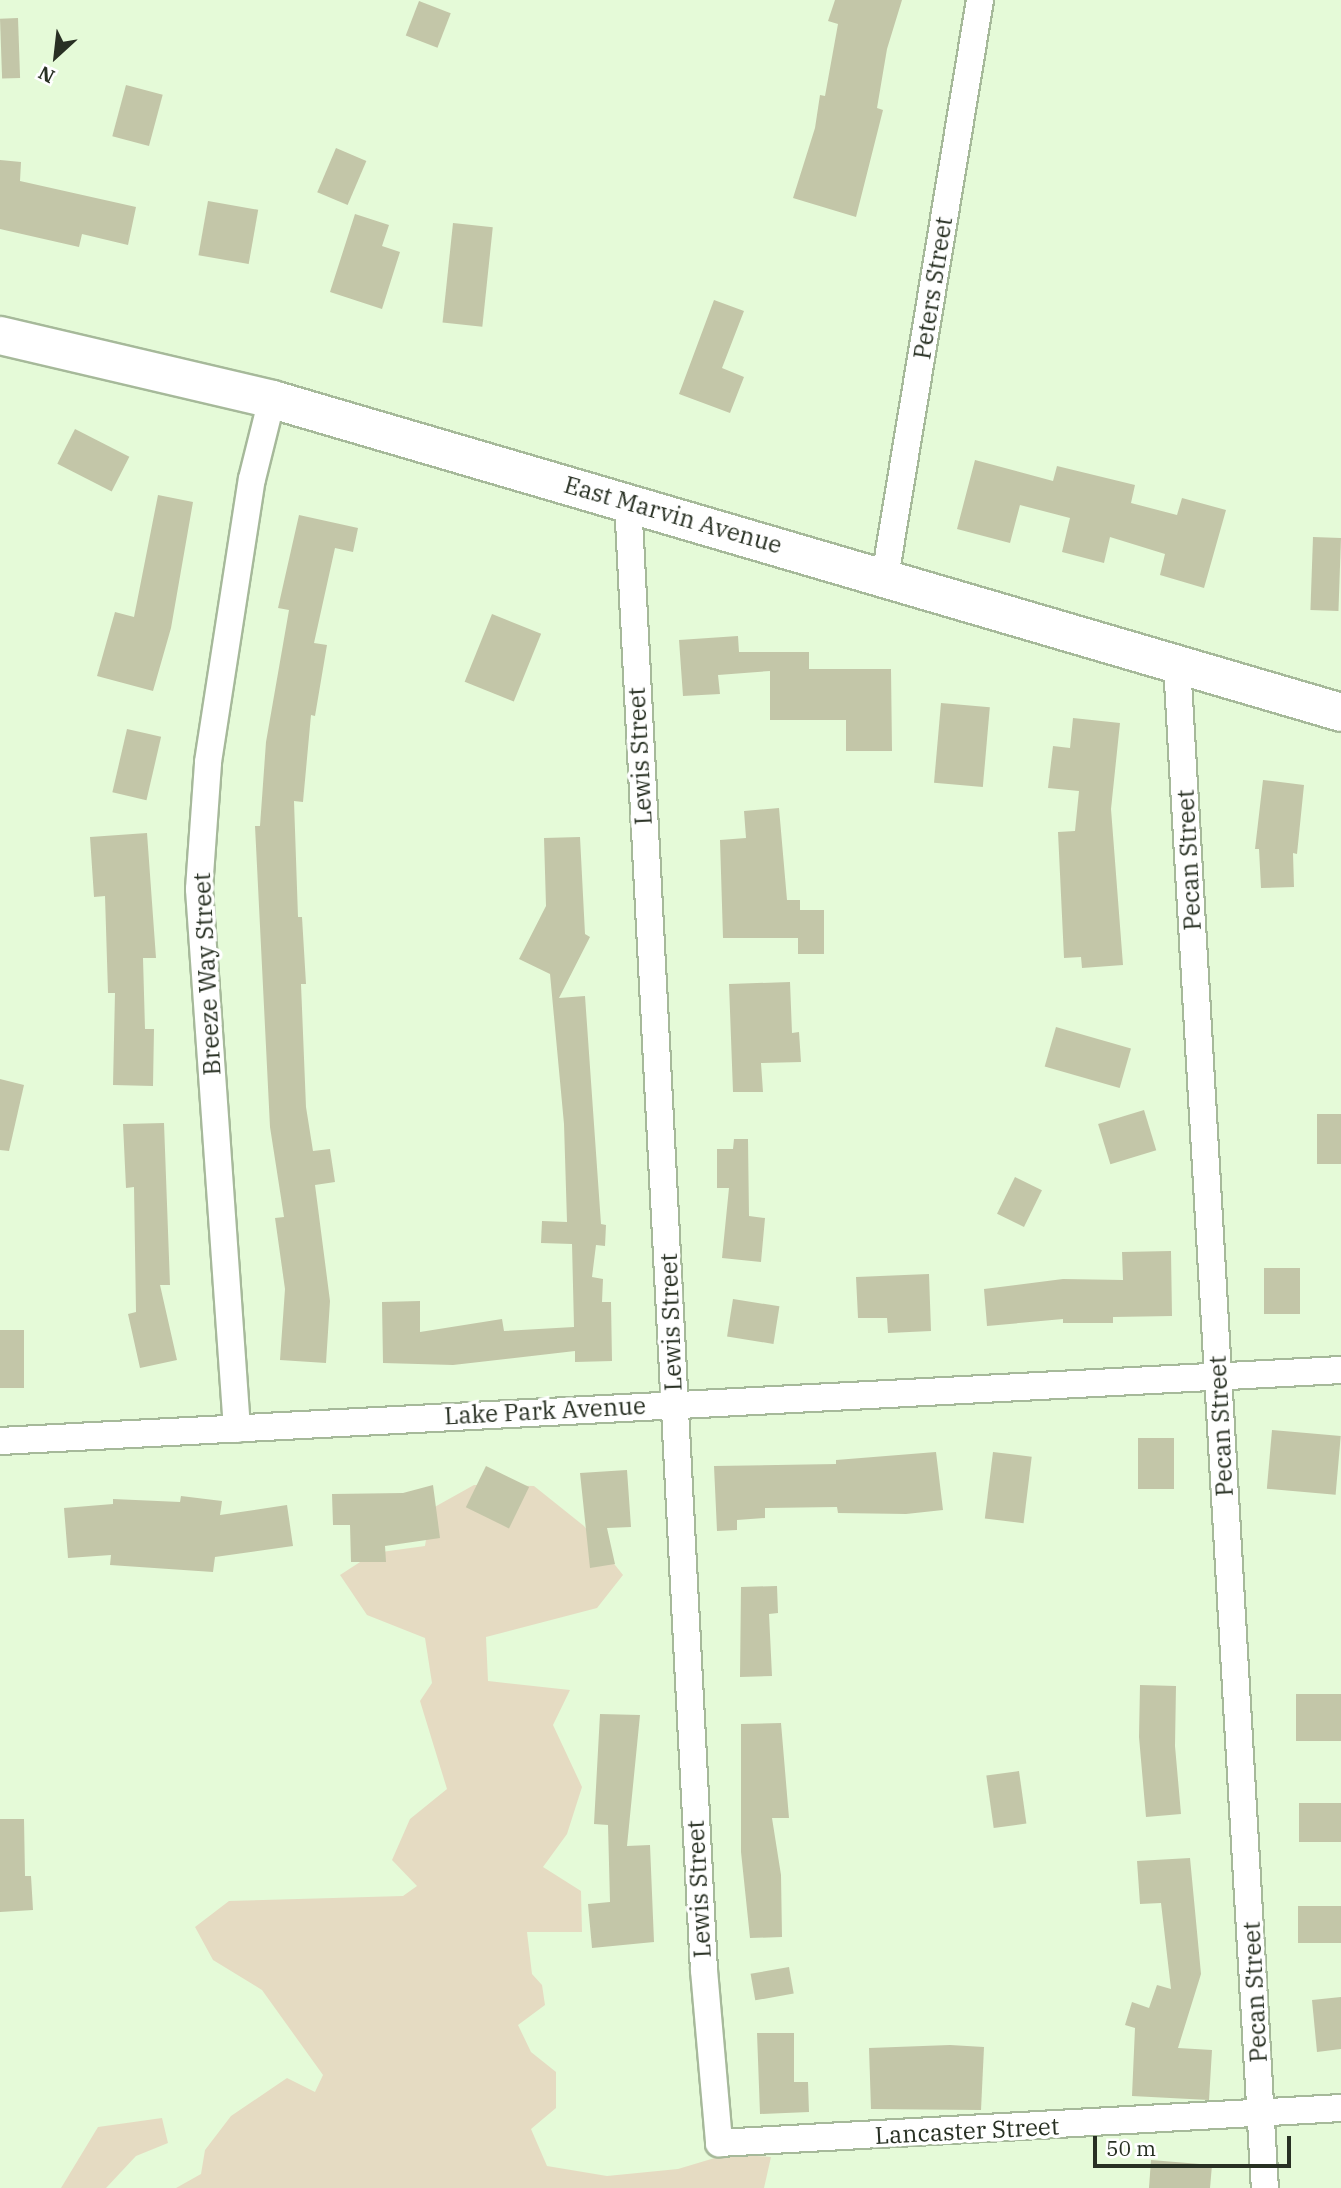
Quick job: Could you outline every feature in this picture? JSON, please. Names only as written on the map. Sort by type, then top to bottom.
[{"type":"main road","name":"East Marvin Avenue","points":[[0,335],[272,399],[628,501],[1341,712]]},
{"type":"street","name":"Peters Street","points":[[885,577],[980,0]]},
{"type":"street","name":"Breeze Way Street","points":[[237,1429],[199,889],[208,762],[252,479],[272,399]]},
{"type":"street","name":"Lewis Street","points":[[628,501],[704,1970],[719,2143]]},
{"type":"street","name":"Pecan Street","points":[[1177,664],[1265,2188]]},
{"type":"street","name":"Lake Park Avenue","points":[[0,1441],[1341,1370]]},
{"type":"street","name":"Lancaster Street","points":[[719,2143],[1341,2108]]},
{"type":"shaded area","points":[[474,1485],[534,1486],[584,1526],[623,1575],[597,1608],[486,1637],[488,1681],[570,1690],[553,1725],[582,1787],[567,1834],[543,1867],[581,1891],[582,1932],[527,1932],[532,1974],[542,1985],[545,2005],[518,2025],[531,2052],[556,2072],[556,2108],[531,2129],[547,2166],[607,2176],[678,2169],[728,2154],[771,2157],[764,2188],[176,2188],[201,2174],[205,2150],[231,2116],[287,2078],[315,2092],[323,2075],[262,1990],[213,1960],[195,1927],[229,1901],[403,1896],[417,1886],[392,1860],[410,1819],[447,1789],[420,1701],[432,1683],[425,1638],[367,1615],[340,1575],[374,1553],[425,1546],[431,1509]]},
{"type":"shaded area","points":[[162,2118],[168,2143],[136,2156],[106,2188],[61,2188],[98,2127]]},
{"type":"building","points":[[835,0],[902,0],[887,49],[877,108],[883,110],[856,217],[793,198],[815,128],[820,95],[825,96],[838,24],[828,21]]},
{"type":"building","points":[[419,1],[451,13],[437,48],[406,36]]},
{"type":"building","points":[[18,18],[20,78],[2,79],[0,19]]},
{"type":"building","points":[[126,85],[163,95],[149,146],[112,136]]},
{"type":"building","points":[[336,148],[366,161],[348,205],[317,192]]},
{"type":"building","points":[[0,160],[21,162],[20,181],[136,207],[128,245],[82,234],[79,247],[0,229]]},
{"type":"building","points":[[208,201],[258,210],[249,264],[198,255]]},
{"type":"building","points":[[355,214],[389,225],[382,246],[400,252],[382,309],[330,292]]},
{"type":"building","points":[[453,223],[493,227],[482,327],[443,322]]},
{"type":"building","points":[[714,300],[744,311],[722,368],[744,377],[730,413],[679,394]]},
{"type":"building","points":[[75,429],[129,457],[112,491],[57,464]]},
{"type":"building","points":[[975,460],[1053,481],[1057,466],[1135,485],[1131,503],[1177,515],[1182,498],[1226,510],[1204,588],[1160,575],[1165,554],[1110,537],[1104,563],[1062,552],[1070,518],[1020,505],[1010,543],[957,529]]},
{"type":"building","points":[[158,495],[193,502],[171,628],[153,691],[97,676],[115,612],[134,617]]},
{"type":"building","points":[[299,515],[358,528],[353,552],[335,548],[314,643],[327,645],[315,716],[311,715],[303,802],[294,801],[298,917],[302,917],[306,984],[301,984],[306,1107],[313,1151],[330,1149],[335,1182],[315,1185],[330,1301],[326,1363],[280,1360],[285,1289],[275,1218],[284,1217],[270,1127],[255,826],[260,826],[266,742],[289,610],[278,608]]},
{"type":"building","points":[[1313,537],[1341,538],[1338,611],[1310,610]]},
{"type":"building","points":[[492,614],[541,634],[514,702],[465,682]]},
{"type":"building","points":[[738,636],[739,652],[809,652],[809,669],[891,669],[892,751],[846,751],[846,720],[770,720],[770,671],[718,675],[720,694],[683,696],[679,640]]},
{"type":"building","points":[[941,703],[990,707],[983,787],[934,783]]},
{"type":"building","points":[[1073,718],[1120,723],[1111,809],[1123,965],[1082,968],[1081,957],[1064,958],[1058,832],[1075,831],[1079,791],[1048,788],[1053,746],[1070,748]]},
{"type":"building","points":[[127,729],[161,737],[146,800],[112,792]]},
{"type":"building","points":[[1263,780],[1304,785],[1297,854],[1293,853],[1294,887],[1261,888],[1259,849],[1255,849]]},
{"type":"building","points":[[779,808],[787,900],[800,900],[800,910],[824,910],[824,954],[798,954],[798,938],[723,938],[720,840],[746,838],[744,811]]},
{"type":"building","points":[[147,833],[156,958],[143,958],[145,1029],[154,1029],[153,1086],[113,1085],[115,993],[108,993],[105,896],[94,897],[90,837]]},
{"type":"building","points":[[580,837],[585,934],[590,937],[559,998],[585,996],[601,1224],[606,1225],[605,1246],[596,1245],[592,1277],[603,1279],[602,1302],[611,1302],[612,1361],[575,1362],[575,1351],[453,1365],[383,1363],[382,1302],[420,1301],[420,1332],[502,1319],[504,1331],[574,1327],[572,1244],[541,1243],[542,1221],[567,1222],[564,1124],[550,974],[519,959],[546,906],[544,838]]},
{"type":"building","points":[[790,982],[792,1033],[799,1032],[801,1062],[761,1063],[763,1092],[733,1092],[729,984]]},
{"type":"building","points":[[1056,1027],[1131,1048],[1120,1088],[1045,1066]]},
{"type":"building","points":[[0,1079],[24,1085],[9,1151],[0,1150]]},
{"type":"building","points":[[1144,1110],[1156,1150],[1110,1164],[1098,1124]]},
{"type":"building","points":[[1317,1114],[1341,1114],[1341,1164],[1317,1164]]},
{"type":"building","points":[[164,1123],[170,1285],[160,1285],[177,1360],[140,1368],[128,1314],[136,1312],[134,1187],[126,1188],[123,1124]]},
{"type":"building","points":[[734,1139],[748,1139],[749,1216],[765,1218],[761,1262],[722,1258],[729,1188],[717,1188],[717,1149],[733,1149]]},
{"type":"building","points":[[1015,1177],[1042,1190],[1024,1227],[997,1214]]},
{"type":"building","points":[[1171,1251],[1172,1316],[1113,1317],[1113,1323],[1063,1323],[1063,1319],[987,1326],[984,1289],[1063,1279],[1123,1280],[1122,1252]]},
{"type":"building","points":[[1264,1268],[1300,1268],[1300,1314],[1264,1314]]},
{"type":"building","points":[[929,1274],[931,1331],[888,1333],[887,1318],[858,1318],[856,1277]]},
{"type":"building","points":[[733,1299],[779,1306],[773,1344],[727,1337]]},
{"type":"building","points":[[0,1330],[24,1330],[24,1388],[0,1388]]},
{"type":"building","points":[[1272,1430],[1341,1436],[1336,1495],[1267,1489]]},
{"type":"building","points":[[1138,1438],[1174,1438],[1174,1489],[1138,1489]]},
{"type":"building","points":[[936,1452],[943,1510],[906,1514],[838,1513],[837,1507],[765,1508],[765,1518],[737,1520],[737,1530],[717,1531],[714,1466],[836,1464],[836,1460]]},
{"type":"building","points":[[993,1452],[1032,1457],[1024,1523],[985,1519]]},
{"type":"building","points":[[486,1466],[529,1487],[509,1528],[466,1507]]},
{"type":"building","points":[[627,1470],[631,1527],[607,1528],[615,1564],[590,1568],[580,1473]]},
{"type":"building","points":[[433,1485],[440,1538],[385,1546],[386,1562],[351,1562],[350,1525],[333,1525],[332,1494],[403,1493]]},
{"type":"building","points":[[181,1496],[222,1501],[220,1515],[287,1505],[293,1546],[215,1557],[213,1572],[110,1565],[111,1555],[68,1558],[64,1508],[113,1504],[113,1499],[180,1502]]},
{"type":"building","points":[[777,1586],[778,1613],[769,1614],[772,1676],[740,1677],[741,1587]]},
{"type":"building","points":[[1140,1685],[1176,1686],[1175,1746],[1181,1814],[1146,1817],[1139,1737]]},
{"type":"building","points":[[1296,1694],[1341,1694],[1341,1741],[1296,1741]]},
{"type":"building","points":[[600,1714],[640,1715],[627,1846],[650,1845],[654,1942],[592,1948],[588,1904],[610,1902],[608,1825],[594,1824]]},
{"type":"building","points":[[781,1723],[789,1818],[772,1818],[781,1875],[782,1937],[750,1938],[741,1852],[741,1724]]},
{"type":"building","points":[[1019,1771],[1026,1823],[994,1828],[986,1776]]},
{"type":"building","points":[[1299,1803],[1341,1803],[1341,1842],[1299,1842]]},
{"type":"building","points":[[0,1819],[24,1819],[25,1876],[31,1876],[33,1910],[0,1912]]},
{"type":"building","points":[[1190,1858],[1201,1974],[1178,2048],[1212,2050],[1209,2100],[1132,2096],[1135,2028],[1125,2025],[1132,2002],[1149,2008],[1157,1985],[1171,1989],[1161,1903],[1140,1904],[1137,1861]]},
{"type":"building","points":[[1298,1906],[1341,1906],[1341,1943],[1298,1943]]},
{"type":"building","points":[[789,1967],[794,1994],[755,2000],[751,1974]]},
{"type":"building","points":[[1341,1997],[1341,2049],[1317,2052],[1312,2000]]},
{"type":"building","points":[[757,2033],[794,2033],[794,2082],[808,2082],[809,2112],[760,2114]]},
{"type":"building","points":[[950,2045],[984,2047],[981,2110],[871,2109],[869,2048]]},
{"type":"building","points":[[1151,2160],[1212,2165],[1210,2188],[1149,2188]]}]
